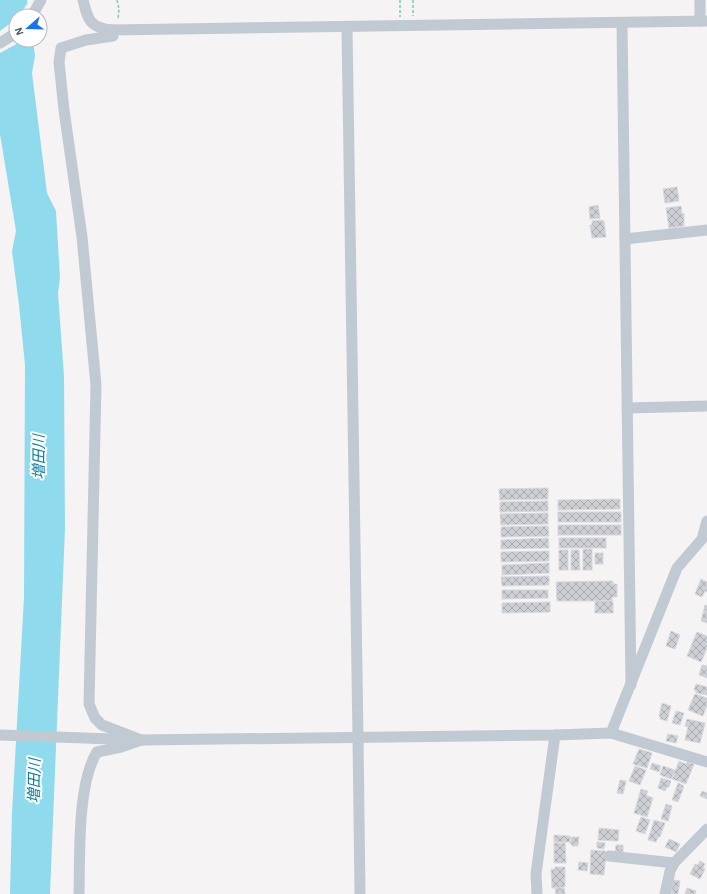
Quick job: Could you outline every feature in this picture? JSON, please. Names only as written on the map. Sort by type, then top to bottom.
[{"type":"street","points":[[83,0],[87,16],[90,21],[99,28],[115,30],[347,28],[704,21],[700,0]]},
{"type":"street","points":[[622,23],[631,685]]},
{"type":"street","points":[[347,28],[360,894]]},
{"type":"street","points":[[115,30],[113,36],[86,40],[61,48],[59,62],[64,110],[82,236],[96,385],[89,704],[95,718],[102,725],[141,740]]},
{"type":"street","points":[[625,239],[707,230]]},
{"type":"street","points":[[627,408],[707,406]]},
{"type":"street","points":[[612,733],[678,568],[702,539],[707,521]]},
{"type":"street","points":[[1,735],[141,740],[612,733],[707,762]]},
{"type":"street","points":[[537,894],[536,874],[555,735]]},
{"type":"street","points":[[79,894],[81,826],[85,790],[92,761],[97,752],[122,747],[141,740]]},
{"type":"street","points":[[664,894],[670,871],[674,863],[707,829]]},
{"type":"street","points":[[609,856],[674,863]]},
{"type":"path","points":[[115,30],[119,9],[117,0]]},
{"type":"path","points":[[400,0],[400,26]]},
{"type":"path","points":[[413,0],[413,26]]},
{"type":"water","name":"増田川","points":[[0,0],[27,0],[28,8],[8,8],[8,48],[34,48],[35,56],[32,73],[47,193],[56,211],[60,278],[58,293],[64,376],[65,528],[50,894],[10,894],[12,813],[24,597],[25,365],[12,251],[16,231],[0,134]]},
{"type":"pier","points":[[29,1],[30,8],[24,8]]},
{"type":"pier","points":[[8,25],[8,48],[9,48],[0,53],[0,31]]},
{"type":"building","points":[[677,187],[679,201],[665,203],[663,189]]},
{"type":"building","points":[[598,205],[600,218],[590,219],[589,207]]},
{"type":"building","points":[[681,206],[682,214],[684,213],[684,226],[669,228],[666,208]]},
{"type":"building","points":[[592,221],[604,221],[606,237],[592,238],[590,225],[592,225]]},
{"type":"building","points":[[548,488],[548,499],[500,500],[499,489]]},
{"type":"building","points":[[620,499],[620,509],[558,510],[558,500]]},
{"type":"building","points":[[548,501],[548,511],[500,512],[500,502]]},
{"type":"building","points":[[558,512],[621,512],[621,522],[558,522]]},
{"type":"building","points":[[548,513],[548,524],[501,525],[500,514]]},
{"type":"building","points":[[558,525],[621,525],[621,535],[558,535]]},
{"type":"building","points":[[548,526],[549,536],[501,537],[501,527]]},
{"type":"building","points":[[548,538],[549,548],[501,549],[501,540]]},
{"type":"building","points":[[559,538],[606,538],[606,548],[559,548]]},
{"type":"building","points":[[583,549],[592,549],[592,570],[583,570]]},
{"type":"building","points":[[559,550],[568,550],[568,570],[559,570]]},
{"type":"building","points":[[571,550],[579,550],[580,570],[571,570]]},
{"type":"building","points":[[549,551],[549,561],[501,562],[501,552]]},
{"type":"building","points":[[595,553],[603,553],[603,564],[595,564]]},
{"type":"building","points":[[549,563],[549,573],[502,575],[502,565]]},
{"type":"building","points":[[549,576],[549,585],[502,586],[501,577]]},
{"type":"building","points":[[701,579],[707,582],[707,592],[705,591],[702,597],[695,594]]},
{"type":"building","points":[[613,581],[613,584],[617,584],[617,597],[612,597],[612,601],[557,601],[556,582]]},
{"type":"building","points":[[502,590],[548,590],[548,598],[502,599]]},
{"type":"building","points":[[595,601],[613,601],[613,613],[595,613]]},
{"type":"building","points":[[550,602],[550,612],[502,613],[502,603]]},
{"type":"building","points":[[705,605],[707,606],[707,623],[701,621]]},
{"type":"building","points":[[671,631],[680,635],[675,649],[666,646]]},
{"type":"building","points":[[697,632],[707,636],[707,648],[701,662],[687,656]]},
{"type":"building","points":[[702,665],[707,666],[707,678],[699,675]]},
{"type":"building","points":[[696,684],[707,687],[707,695],[696,693],[694,690]]},
{"type":"building","points":[[695,694],[707,698],[707,705],[703,716],[688,710]]},
{"type":"building","points":[[662,703],[671,706],[667,721],[660,719],[659,716]]},
{"type":"building","points":[[676,711],[684,713],[680,725],[672,723]]},
{"type":"building","points":[[687,719],[705,723],[700,743],[685,740],[688,727],[685,726]]},
{"type":"building","points":[[668,734],[678,736],[676,743],[666,741]]},
{"type":"building","points":[[639,749],[652,753],[647,768],[633,764]]},
{"type":"building","points":[[679,761],[686,764],[687,762],[694,764],[686,784],[672,779]]},
{"type":"building","points":[[652,763],[661,766],[659,772],[650,769]]},
{"type":"building","points":[[635,766],[646,770],[640,785],[629,781]]},
{"type":"building","points":[[663,766],[675,770],[671,779],[660,775]]},
{"type":"building","points":[[661,778],[671,781],[669,787],[667,787],[665,791],[658,788]]},
{"type":"building","points":[[620,780],[626,781],[623,794],[617,793]]},
{"type":"building","points":[[678,783],[684,786],[678,802],[672,800]]},
{"type":"building","points":[[641,789],[648,791],[646,795],[653,798],[647,817],[634,813]]},
{"type":"building","points":[[702,791],[707,793],[707,799],[700,796]]},
{"type":"building","points":[[666,804],[672,806],[668,821],[661,819]]},
{"type":"building","points":[[641,817],[650,820],[645,834],[636,831]]},
{"type":"building","points":[[654,820],[665,823],[660,837],[658,837],[656,842],[648,840]]},
{"type":"building","points":[[599,828],[619,830],[618,841],[598,840]]},
{"type":"building","points":[[554,835],[570,836],[570,842],[554,842]]},
{"type":"building","points":[[571,837],[579,837],[578,846],[572,846],[572,844],[570,844]]},
{"type":"building","points":[[669,839],[680,844],[676,852],[665,847]]},
{"type":"building","points":[[597,842],[605,843],[604,849],[597,848]]},
{"type":"building","points":[[554,843],[565,843],[566,863],[554,863]]},
{"type":"building","points":[[616,845],[623,845],[623,852],[615,852]]},
{"type":"building","points":[[591,850],[605,851],[604,875],[590,874]]},
{"type":"building","points":[[700,861],[705,864],[703,868],[705,869],[700,879],[690,874],[695,864],[698,865]]},
{"type":"building","points":[[579,862],[588,863],[587,871],[578,870]]},
{"type":"building","points":[[555,867],[565,867],[565,887],[552,888],[551,869],[555,869]]},
{"type":"building","points":[[673,880],[680,881],[678,894],[671,894]]},
{"type":"building","points":[[555,888],[564,888],[565,894],[556,894]]},
{"type":"building","points":[[687,888],[696,891],[695,894],[685,894]]}]
